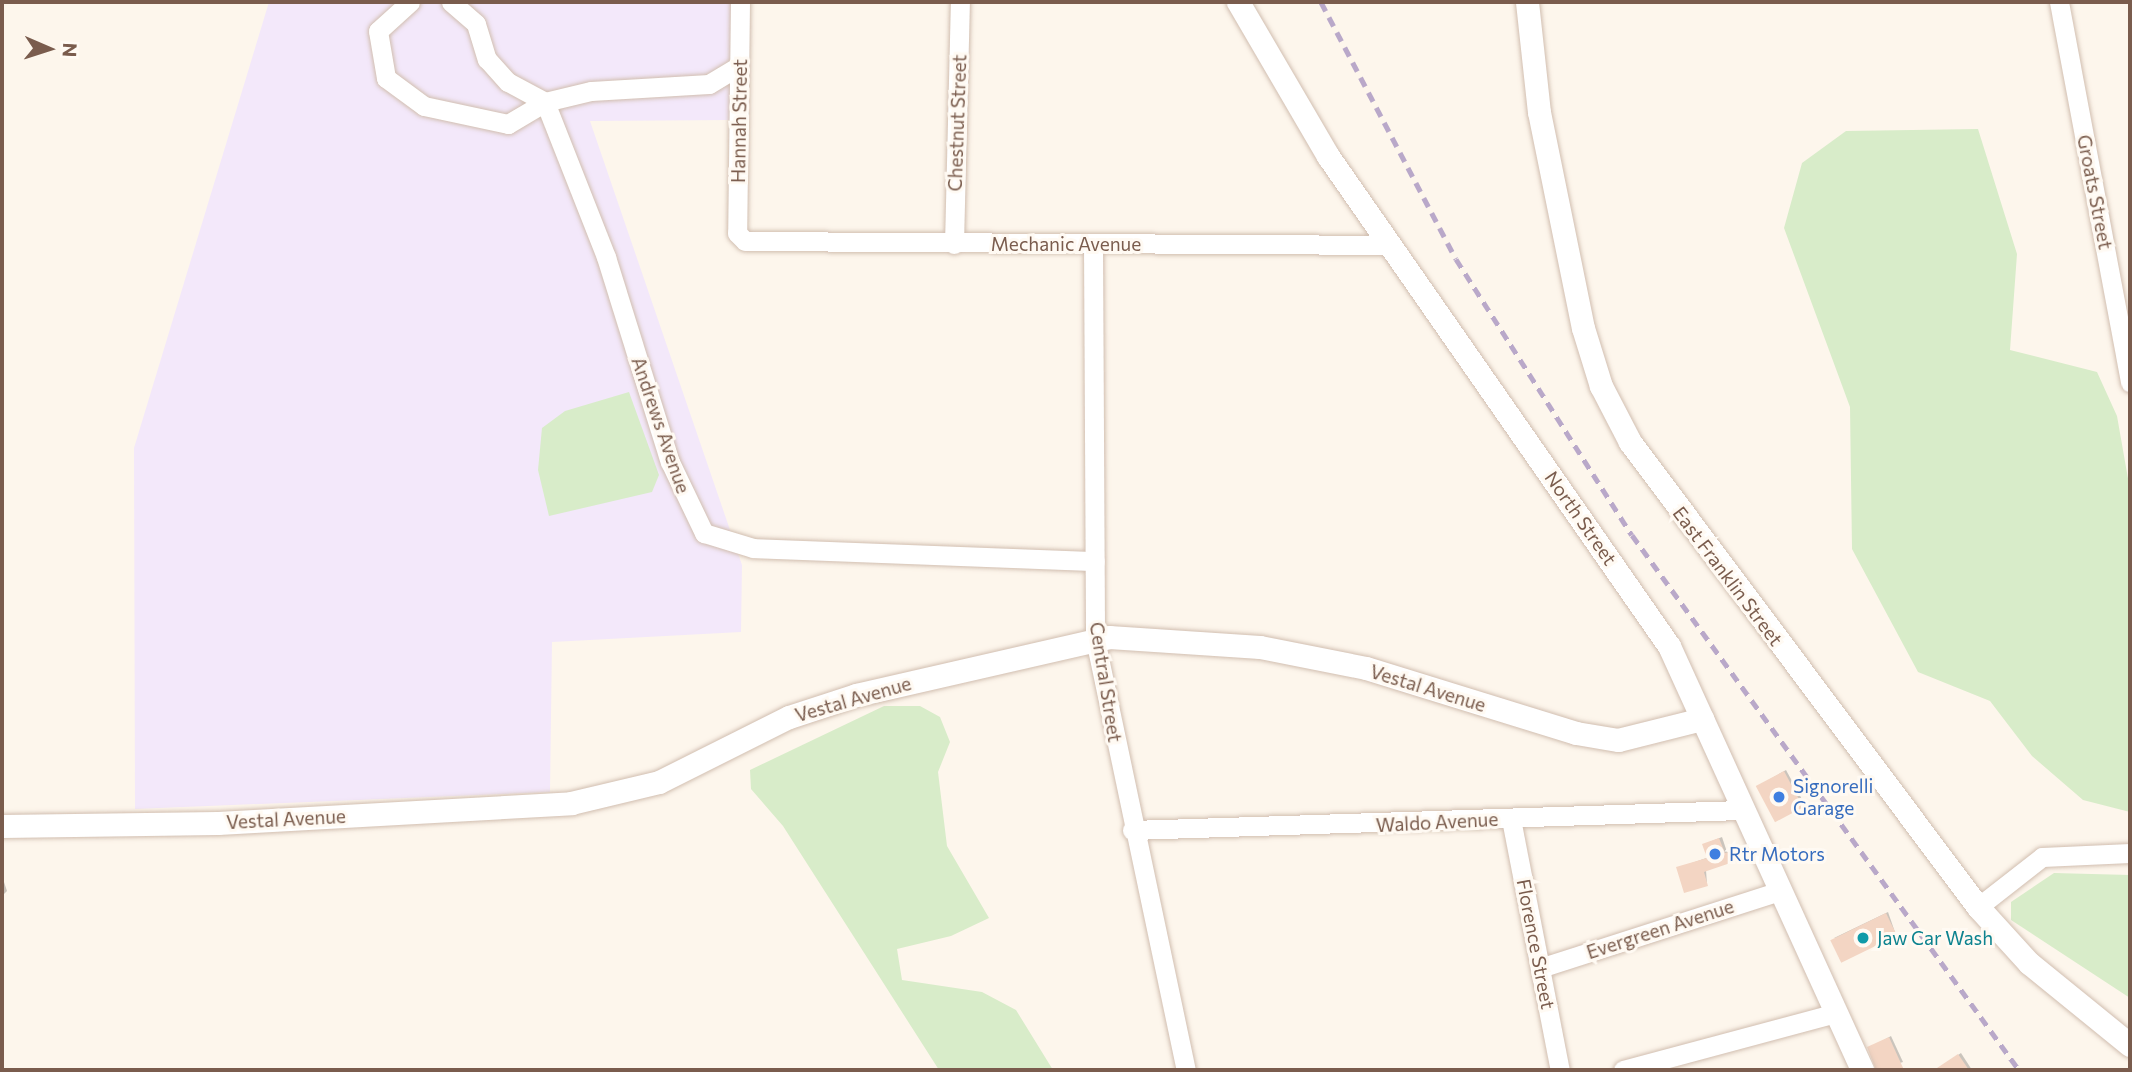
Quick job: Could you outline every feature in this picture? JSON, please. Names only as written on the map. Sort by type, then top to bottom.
[{"type":"street","points":[[410,2],[378,31],[386,78],[424,106],[508,124],[545,102],[591,91],[709,84],[739,66]]},
{"type":"street","points":[[451,2],[476,24],[487,59],[508,82],[545,102]]},
{"type":"street","name":"Hannah Street","points":[[740,2],[741,239]]},
{"type":"street","name":"Chestnut Street","points":[[954,244],[961,2]]},
{"type":"street","name":"North Street","points":[[1238,2],[1328,156],[1656,625],[1702,719],[1862,1070]]},
{"type":"street","name":"East Franklin Street","points":[[1527,2],[1539,112],[1583,328],[1601,386],[1630,442],[1687,523],[1978,907],[2029,963],[2130,1045]]},
{"type":"street","name":"Groats Street","points":[[2059,2],[2130,382]]},
{"type":"street","name":"Andrews Avenue","points":[[545,102],[606,257],[670,462],[704,533],[752,548],[1095,561]]},
{"type":"street","name":"Mechanic Avenue","points":[[741,239],[954,244],[1391,245]]},
{"type":"street","name":"Central Street","points":[[1093,244],[1095,639],[1132,830],[1186,1070]]},
{"type":"street","name":"Vestal Avenue","points":[[2,826],[218,823],[571,803],[659,782],[789,717],[856,695],[1095,639],[1171,637],[1260,647],[1366,668],[1576,733],[1618,740],[1702,719]]},
{"type":"street","name":"Waldo Avenue","points":[[1132,830],[1742,810]]},
{"type":"street","name":"Florence Street","points":[[1511,819],[1560,1070]]},
{"type":"street","points":[[1978,907],[2042,857],[2130,853]]},
{"type":"street","name":"Evergreen Avenue","points":[[1540,968],[1780,891]]},
{"type":"street","points":[[1623,1070],[1836,1013]]},
{"type":"shaded area","points":[[269,2],[731,2],[730,120],[590,121],[742,565],[741,632],[552,642],[550,792],[135,809],[134,448]]},
{"type":"green space","points":[[1978,129],[2017,254],[2010,350],[2097,372],[2117,416],[2130,490],[2130,812],[2083,800],[2032,756],[1990,701],[1918,672],[1852,549],[1850,407],[1784,228],[1802,163],[1846,131]]},
{"type":"green space","points":[[629,392],[659,475],[652,492],[549,516],[538,470],[542,428],[565,411]]},
{"type":"green space","points":[[884,706],[920,706],[940,717],[950,742],[938,772],[947,846],[989,918],[951,936],[897,949],[902,980],[982,992],[1016,1010],[1053,1070],[939,1070],[783,826],[751,789],[750,770]]},
{"type":"green space","points":[[2054,873],[2130,875],[2130,998],[2011,920],[2011,902]]},
{"type":"building","name":"Signorelli Garage","points":[[1784,771],[1803,807],[1775,822],[1756,786]]},
{"type":"building","points":[[1719,838],[1725,853],[1739,849],[1742,859],[1704,872],[1708,886],[1684,893],[1676,867],[1707,858],[1702,844]]},
{"type":"building","name":"Jaw Car Wash","points":[[1886,913],[1897,935],[1841,963],[1830,940]]},
{"type":"building","points":[[1889,1037],[1904,1070],[1876,1070],[1867,1047]]},
{"type":"building","points":[[1958,1054],[1969,1070],[1934,1070]]},
{"type":"railway","points":[[1321,2],[1456,259],[1632,535],[2019,1070]]},
{"type":"place","name":"Signorelli Garage","points":[[1779,797]]},
{"type":"place","name":"Rtr Motors","points":[[1715,854]]},
{"type":"place","name":"Jaw Car Wash","points":[[1863,938]]}]
